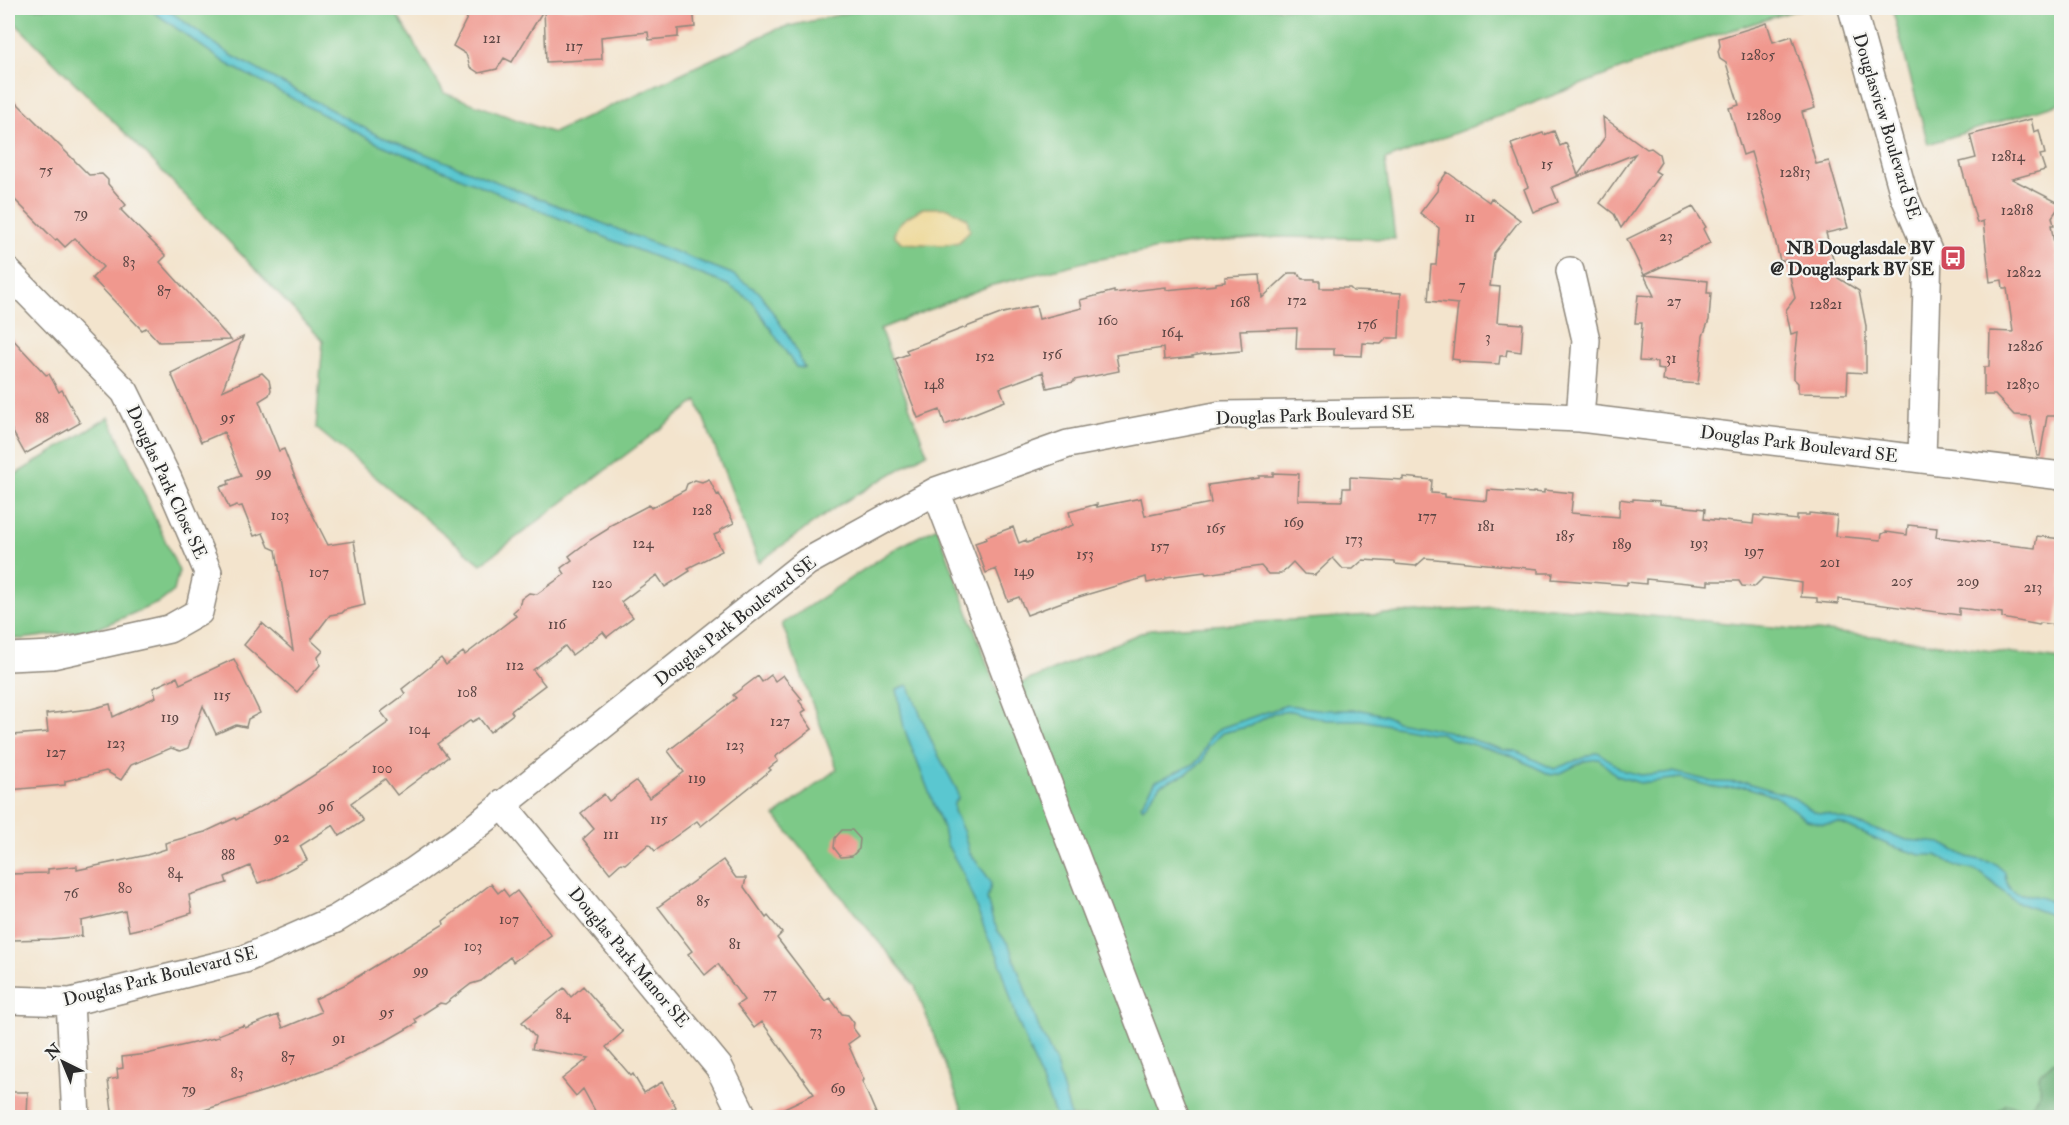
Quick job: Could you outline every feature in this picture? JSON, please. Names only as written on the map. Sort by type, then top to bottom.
[{"type":"street","name":"Douglasview Boulevard SE","points":[[1852,8],[1904,195],[1928,251],[1923,458]]},
{"type":"street","points":[[1570,271],[1586,340],[1580,418]]},
{"type":"street","name":"Douglas Park Close SE","points":[[8,272],[125,392],[168,479],[208,573],[199,612],[169,629],[52,655],[8,657]]},
{"type":"street","name":"Douglas Park Boulevard SE","points":[[8,1000],[70,1002],[245,959],[336,919],[414,871],[465,835],[807,562],[936,490],[1068,444],[1221,415],[1432,412],[1580,418],[2061,476]]},
{"type":"street","points":[[936,490],[1176,1118]]},
{"type":"street","name":"Douglas Park Manor SE","points":[[502,804],[719,1067],[744,1118]]},
{"type":"street","points":[[70,1002],[76,1118]]},
{"type":"green space","points":[[8,8],[393,8],[444,93],[553,133],[777,29],[868,8],[1803,8],[1684,45],[1385,160],[1395,239],[1280,237],[1189,244],[1088,261],[989,286],[880,329],[927,453],[839,505],[759,562],[697,401],[481,564],[316,428],[323,341],[146,154],[8,16]]},
{"type":"green space","points":[[1892,8],[2061,8],[2061,103],[1928,144]]},
{"type":"green space","points":[[109,417],[179,571],[174,591],[160,602],[96,629],[22,639],[8,638],[8,479]]},
{"type":"green space","points":[[937,527],[998,693],[1150,629],[1528,605],[1893,638],[2061,660],[2061,1117],[965,1117],[915,986],[775,816],[837,769],[782,624],[893,550]]},
{"type":"green space","points":[[2061,1059],[2061,1117],[1995,1117],[2006,1104],[2025,1109],[2034,1103],[2039,1092],[2039,1076],[2053,1062]]},
{"type":"sand","points":[[923,208],[948,208],[967,218],[970,230],[959,242],[944,245],[902,243],[894,235],[898,226]]},
{"type":"water","points":[[148,8],[165,8],[231,55],[377,135],[732,274],[759,292],[792,341],[804,368],[796,367],[752,301],[728,285],[624,245],[377,143],[227,64]]},
{"type":"water","points":[[908,685],[934,747],[957,790],[958,799],[954,802],[954,811],[964,833],[969,852],[990,880],[987,899],[992,918],[998,931],[1009,945],[1039,1028],[1055,1061],[1071,1117],[1056,1117],[1017,1019],[998,956],[988,938],[963,873],[946,843],[943,828],[904,728],[897,689]]},
{"type":"water","points":[[1287,705],[1323,710],[1362,710],[1384,715],[1396,721],[1447,731],[1503,750],[1516,751],[1554,769],[1598,752],[1624,771],[1641,775],[1673,772],[1714,782],[1747,783],[1791,796],[1814,812],[1828,814],[1907,840],[1941,843],[1967,857],[1994,863],[2005,872],[2009,888],[2018,893],[2037,896],[2049,901],[2061,909],[2061,919],[2016,902],[1982,874],[1973,870],[1958,867],[1936,855],[1921,855],[1891,846],[1839,823],[1823,824],[1807,820],[1775,796],[1746,787],[1720,789],[1681,778],[1640,783],[1617,776],[1599,759],[1584,761],[1561,773],[1551,775],[1510,755],[1449,738],[1441,733],[1362,720],[1326,720],[1292,711],[1273,713],[1251,726],[1222,733],[1208,747],[1203,761],[1187,773],[1160,785],[1143,808],[1141,805],[1156,781],[1194,764],[1200,758],[1210,737],[1221,728]]},
{"type":"building","points":[[472,8],[693,8],[695,27],[678,29],[678,37],[649,40],[648,32],[601,37],[602,59],[546,62],[544,9],[512,62],[504,58],[497,69],[479,73],[470,67],[466,54],[453,46]]},
{"type":"building","points":[[1767,23],[1773,42],[1792,36],[1815,108],[1802,112],[1816,164],[1829,161],[1848,228],[1826,233],[1838,278],[1859,291],[1866,326],[1866,373],[1848,372],[1847,394],[1798,393],[1794,370],[1798,332],[1791,334],[1786,310],[1795,298],[1786,260],[1780,261],[1751,152],[1743,155],[1729,108],[1739,105],[1726,63],[1720,59],[1719,38]]},
{"type":"building","points":[[8,94],[89,175],[102,174],[108,180],[108,184],[126,205],[121,210],[166,256],[160,262],[231,340],[159,342],[146,328],[142,330],[92,278],[103,267],[75,238],[65,247],[8,193]]},
{"type":"building","points":[[1603,117],[1647,149],[1651,148],[1659,154],[1661,162],[1655,171],[1660,174],[1621,228],[1614,214],[1600,203],[1635,154],[1552,187],[1558,202],[1533,212],[1524,189],[1528,187],[1511,144],[1554,131],[1560,146],[1566,143],[1578,175],[1605,137]]},
{"type":"building","points":[[2031,119],[2034,132],[2039,130],[2045,154],[2040,155],[2045,170],[2012,179],[2061,204],[2052,217],[2054,225],[2051,225],[2061,284],[2061,416],[2047,416],[2040,456],[2037,456],[2030,416],[2014,415],[1995,395],[1984,395],[1984,367],[1989,367],[1990,331],[2013,332],[2007,288],[2003,288],[2002,280],[1990,282],[1983,221],[1977,223],[1960,162],[1976,158],[1970,135]]},
{"type":"building","points":[[1447,172],[1489,202],[1491,198],[1520,220],[1494,253],[1490,286],[1500,287],[1497,322],[1523,324],[1521,352],[1507,350],[1506,356],[1500,356],[1499,364],[1459,362],[1459,360],[1452,359],[1458,304],[1428,301],[1431,265],[1436,265],[1439,228],[1420,213],[1437,191],[1438,185]]},
{"type":"building","points":[[1693,207],[1706,227],[1703,229],[1710,243],[1644,275],[1627,239]]},
{"type":"building","points":[[1289,273],[1297,273],[1303,279],[1320,281],[1320,288],[1350,288],[1353,291],[1401,293],[1399,338],[1387,338],[1381,344],[1363,343],[1362,356],[1334,355],[1334,349],[1296,349],[1297,328],[1240,330],[1242,351],[1164,360],[1163,348],[1116,355],[1119,371],[1047,388],[1043,372],[1000,388],[1005,401],[945,425],[940,410],[918,418],[895,359],[908,354],[906,350],[1003,313],[1036,306],[1039,319],[1082,308],[1080,300],[1114,291],[1114,293],[1166,287],[1166,290],[1216,285],[1216,283],[1225,282],[1225,277],[1260,275],[1262,298]]},
{"type":"building","points":[[1644,275],[1708,281],[1707,293],[1711,293],[1709,320],[1703,336],[1698,384],[1663,381],[1664,370],[1657,369],[1657,362],[1639,361],[1642,323],[1635,323],[1638,295],[1654,296]]},
{"type":"building","points":[[8,334],[46,375],[49,374],[59,392],[62,390],[80,423],[25,454],[8,423]]},
{"type":"building","points":[[243,337],[222,391],[262,373],[269,380],[271,390],[269,395],[259,401],[279,451],[284,449],[300,490],[328,545],[354,541],[365,605],[330,615],[311,640],[323,651],[318,657],[320,665],[297,692],[244,645],[262,623],[293,650],[276,550],[269,547],[263,533],[254,536],[242,506],[229,508],[220,487],[241,476],[224,432],[201,442],[171,373]]},
{"type":"building","points":[[1273,473],[1299,474],[1298,500],[1342,501],[1343,488],[1350,488],[1350,477],[1403,480],[1403,477],[1432,480],[1431,493],[1445,494],[1445,497],[1487,501],[1488,490],[1544,493],[1544,490],[1573,493],[1571,513],[1619,517],[1620,499],[1633,501],[1633,499],[1705,509],[1704,519],[1753,524],[1754,515],[1797,520],[1797,515],[1809,515],[1809,513],[1837,516],[1835,536],[1881,540],[1882,534],[1886,532],[1907,535],[1908,525],[1937,528],[1936,537],[2035,548],[2037,536],[2061,539],[2061,594],[2055,625],[2041,623],[2039,625],[2002,618],[2002,613],[1959,608],[1959,615],[1838,599],[1838,604],[1817,602],[1817,598],[1801,597],[1802,583],[1763,578],[1754,587],[1742,586],[1739,581],[1708,581],[1708,585],[1646,579],[1646,584],[1627,582],[1627,585],[1552,579],[1553,573],[1538,573],[1538,569],[1425,558],[1416,566],[1363,560],[1353,569],[1343,569],[1333,558],[1315,575],[1304,574],[1293,562],[1281,574],[1268,574],[1261,566],[1166,577],[1166,579],[1147,583],[1146,577],[1027,615],[1019,597],[1008,601],[996,569],[986,573],[975,543],[1013,527],[1019,543],[1026,540],[1027,543],[1073,525],[1069,512],[1097,504],[1097,507],[1141,498],[1145,516],[1211,503],[1208,485],[1259,478],[1259,476],[1273,476]]},
{"type":"building","points":[[709,479],[734,523],[714,535],[722,551],[688,568],[690,571],[665,587],[657,575],[621,602],[633,617],[607,637],[603,632],[572,655],[565,646],[533,670],[545,685],[511,711],[513,714],[490,732],[479,718],[472,722],[471,720],[438,744],[448,757],[397,795],[385,779],[351,803],[363,821],[340,836],[333,825],[300,846],[307,860],[273,878],[258,883],[250,866],[225,877],[227,883],[189,895],[192,913],[151,926],[129,931],[125,911],[81,921],[82,936],[12,940],[12,924],[8,924],[8,874],[48,873],[48,869],[77,866],[77,870],[147,855],[166,849],[165,843],[205,832],[235,818],[236,820],[285,794],[389,722],[381,712],[405,694],[402,689],[441,658],[446,665],[463,652],[465,655],[516,616],[513,612],[519,607],[521,599],[529,593],[537,594],[565,574],[561,568],[572,560],[569,556],[590,540],[608,529],[609,526],[649,505],[651,508],[685,490],[687,484],[695,480],[702,482]]},
{"type":"building","points":[[234,659],[260,713],[248,719],[246,727],[236,725],[216,734],[203,706],[188,748],[180,751],[171,748],[131,765],[121,780],[106,771],[65,781],[65,785],[8,790],[8,742],[13,735],[48,732],[46,714],[91,709],[110,704],[113,717],[156,697],[153,688],[177,677],[180,684]]},
{"type":"building","points":[[771,675],[775,681],[783,675],[802,699],[799,701],[806,710],[801,713],[812,729],[775,757],[778,761],[769,768],[771,770],[701,826],[697,821],[655,851],[649,844],[610,873],[583,839],[594,829],[581,813],[604,794],[609,801],[636,781],[649,798],[684,772],[668,751],[736,698],[733,695],[758,676],[762,682]]},
{"type":"building","points":[[842,830],[852,830],[860,839],[859,849],[852,856],[841,857],[834,848],[835,838]]},
{"type":"building","points":[[723,860],[736,878],[746,878],[744,887],[766,918],[768,916],[782,933],[777,938],[825,1001],[830,998],[842,1014],[848,1015],[854,1023],[853,1028],[859,1036],[848,1044],[878,1118],[763,1118],[814,1094],[762,1022],[754,1028],[737,1005],[744,1000],[718,964],[705,975],[688,954],[692,951],[658,907]]},
{"type":"building","points":[[491,884],[498,893],[503,889],[509,897],[517,891],[551,935],[513,962],[510,957],[481,981],[471,984],[445,1004],[440,1003],[415,1019],[417,1023],[338,1064],[277,1087],[195,1113],[192,1118],[113,1118],[108,1080],[118,1078],[117,1069],[123,1068],[122,1057],[147,1054],[219,1037],[218,1035],[244,1025],[245,1028],[278,1015],[283,1028],[321,1012],[315,999],[344,985],[444,924],[443,921]]},
{"type":"building","points":[[583,986],[623,1032],[606,1047],[631,1076],[633,1074],[644,1093],[662,1082],[676,1107],[657,1118],[599,1118],[583,1089],[576,1096],[562,1079],[589,1058],[532,1049],[535,1037],[522,1022],[564,988],[571,997]]},
{"type":"building","points":[[8,1092],[28,1092],[27,1118],[8,1118]]},
{"type":"place","name":"NB Douglasdale BV @ Douglaspark BV SE","points":[[1953,258]]}]
